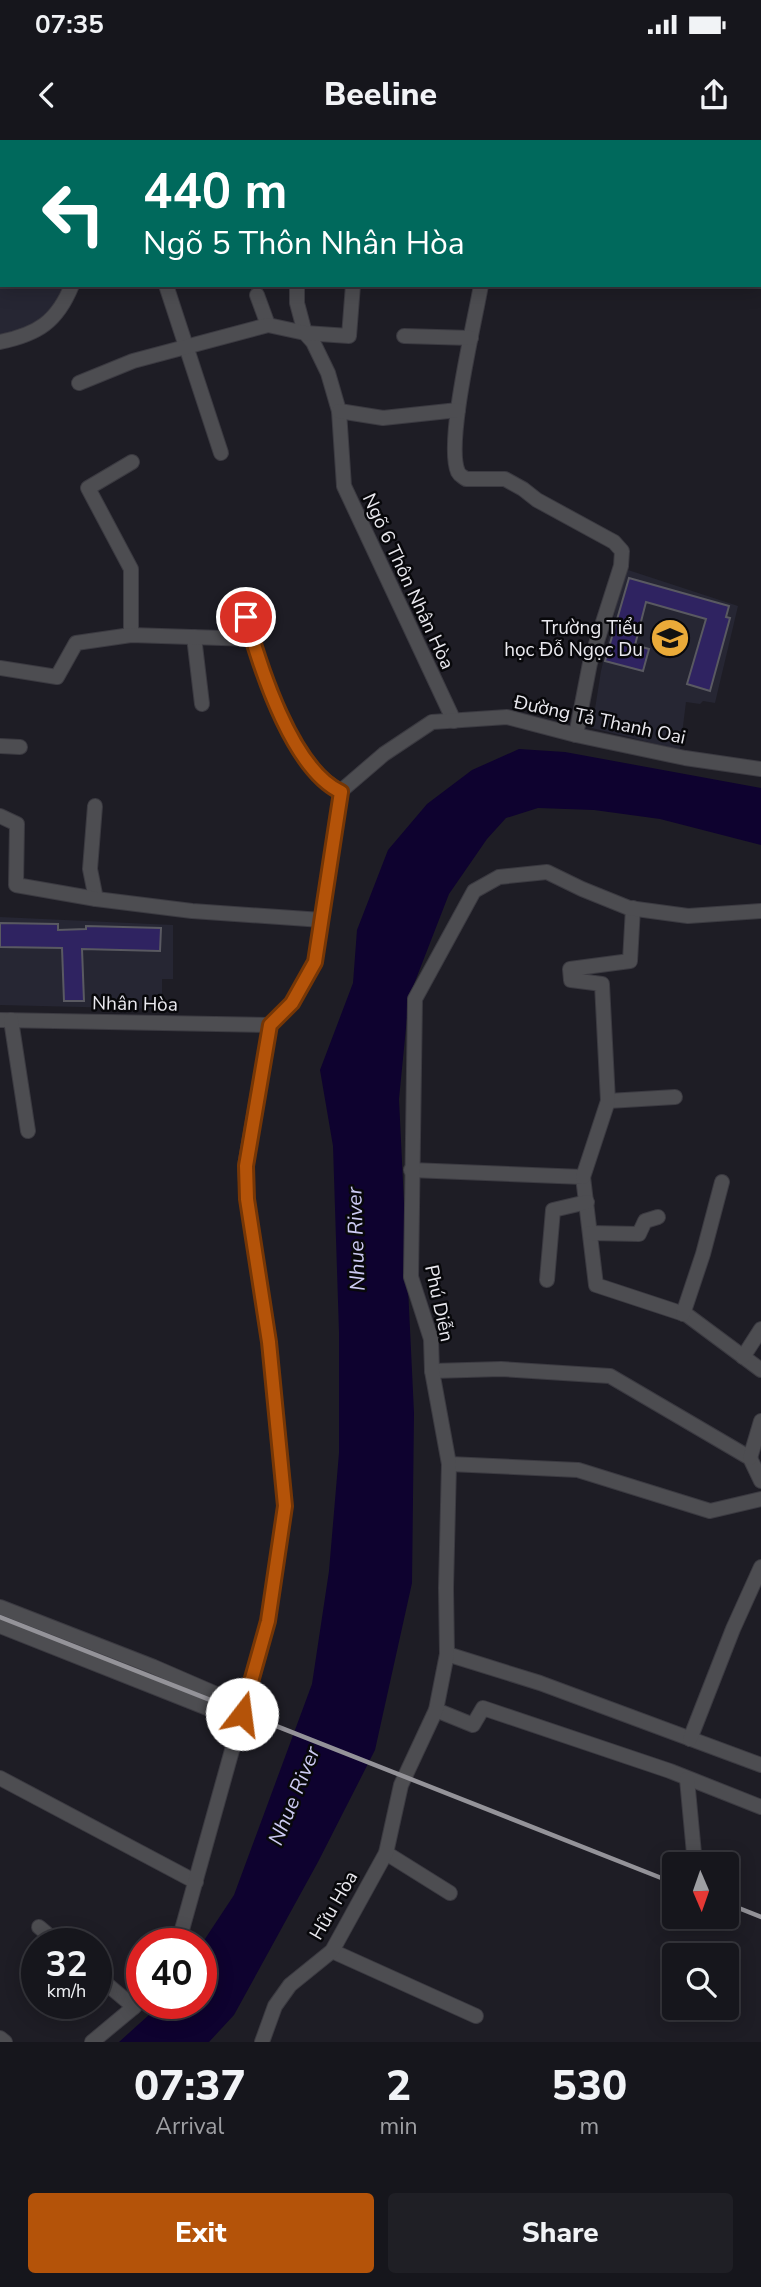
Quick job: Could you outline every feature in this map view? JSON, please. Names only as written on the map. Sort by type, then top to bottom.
[{"type":"street","points":[[0,342],[37,331],[58,313],[71,287]]},
{"type":"street","points":[[167,287],[221,453]]},
{"type":"street","name":"Ngõ 6 Thôn Nhân Hòa","points":[[297,287],[297,303],[305,333],[313,342],[328,373],[340,411],[344,486],[454,721]]},
{"type":"street","points":[[79,383],[134,361],[268,325],[305,333],[349,336],[353,287]]},
{"type":"street","points":[[481,287],[458,410],[455,453],[457,471],[462,477],[469,479],[505,480],[614,542],[622,551],[621,566],[590,663],[576,735]]},
{"type":"street","points":[[257,295],[268,325]]},
{"type":"street","points":[[404,336],[471,338]]},
{"type":"street","points":[[340,411],[383,418],[458,410]]},
{"type":"street","points":[[131,635],[131,569],[88,488],[132,462]]},
{"type":"street","points":[[182,1928],[268,1621],[285,1506],[269,1342],[247,1199],[246,1166],[270,1025],[292,1003],[315,962],[341,792],[330,786],[301,754],[270,687],[239,595]]},
{"type":"street","points":[[0,668],[57,677],[76,643],[131,635],[252,639]]},
{"type":"street","points":[[194,637],[202,704]]},
{"type":"street","name":"Đường Tả Thanh Oai","points":[[341,792],[384,754],[432,722],[506,717],[685,758],[761,769]]},
{"type":"street","points":[[0,746],[20,747]]},
{"type":"street","points":[[94,806],[90,869],[96,899]]},
{"type":"street","points":[[0,816],[17,824],[16,885],[96,899],[192,911],[322,920]]},
{"type":"street","name":"Phú Diễn","points":[[408,1770],[436,1710],[447,1654],[449,1465],[432,1371],[431,1339],[411,1277],[415,999],[474,891],[499,877],[547,872],[582,889],[633,908]]},
{"type":"street","points":[[761,911],[688,916],[633,908],[630,961],[570,969],[571,980],[602,984],[608,1101],[583,1177],[596,1286],[683,1314],[761,1370]]},
{"type":"street","points":[[5,1020],[28,1132]]},
{"type":"street","name":"Nhân Hòa","points":[[5,1020],[270,1025]]},
{"type":"street","points":[[608,1101],[675,1097]]},
{"type":"street","points":[[411,1170],[583,1177]]},
{"type":"street","points":[[683,1314],[703,1254],[722,1182]]},
{"type":"street","points":[[547,1280],[553,1210],[587,1202]]},
{"type":"street","points":[[590,1233],[639,1234],[645,1221],[658,1217]]},
{"type":"street","points":[[743,1357],[761,1329]]},
{"type":"street","points":[[432,1371],[501,1369],[610,1376],[750,1458],[761,1481]]},
{"type":"street","points":[[750,1458],[761,1421]]},
{"type":"street","points":[[449,1465],[578,1470],[709,1511],[761,1499]]},
{"type":"street","points":[[690,1739],[733,1629],[761,1567]]},
{"type":"street","points":[[0,1607],[154,1667],[244,1706]]},
{"type":"street","points":[[0,1626],[240,1721]]},
{"type":"street","points":[[447,1654],[540,1683],[761,1765]]},
{"type":"street","points":[[436,1710],[473,1725],[483,1708],[670,1771],[761,1807]]},
{"type":"street","name":"Hữu Hòa","points":[[262,2042],[275,2006],[290,1985],[332,1951],[386,1853],[401,1785],[408,1770]]},
{"type":"street","points":[[0,1777],[196,1882]]},
{"type":"street","points":[[687,1779],[694,1852]]},
{"type":"street","points":[[386,1853],[450,1893]]},
{"type":"street","points":[[332,1951],[476,2016]]},
{"type":"street","points":[[92,2042],[126,2012]]},
{"type":"street","points":[[0,2038],[5,2042]]},
{"type":"shaded area","points":[[0,287],[66,287],[45,319],[19,333],[0,337]]},
{"type":"shaded area","name":"Trường Tiểu học Đỗ Ngọc Du","points":[[625,569],[738,606],[715,703],[686,702],[680,750],[592,728],[601,671]]},
{"type":"shaded area","points":[[0,917],[173,925],[173,979],[162,979],[162,1009],[0,1005]]},
{"type":"water","name":"Nhue River","points":[[519,749],[565,752],[761,788],[761,845],[660,819],[594,810],[538,808],[506,818],[487,839],[449,894],[409,997],[399,1099],[414,1413],[412,1583],[375,1750],[318,1862],[234,2015],[209,2042],[119,2042],[144,2019],[217,2019],[217,1928],[212,1928],[234,1895],[312,1684],[329,1571],[339,1453],[339,1332],[333,1146],[320,1070],[353,983],[357,930],[388,850],[427,804],[472,770]]},
{"type":"building","points":[[629,578],[729,606],[726,617],[730,618],[710,691],[687,684],[706,619],[646,602],[635,645],[649,649],[643,671],[605,661]]},
{"type":"building","points":[[0,923],[58,924],[58,930],[86,929],[86,926],[161,928],[160,951],[82,949],[84,1001],[64,1001],[62,948],[0,947]]},
{"type":"railway","points":[[0,1617],[662,1878]]},
{"type":"railway","points":[[739,1908],[761,1917]]},
{"type":"place","name":"Trường Tiểu học Đỗ Ngọc Du","points":[[670,638]]},
{"type":"route","points":[[242,1714],[268,1621],[285,1506],[269,1342],[247,1199],[246,1166],[270,1025],[292,1003],[315,962],[341,792],[330,786],[301,754],[270,687],[246,617]]}]
